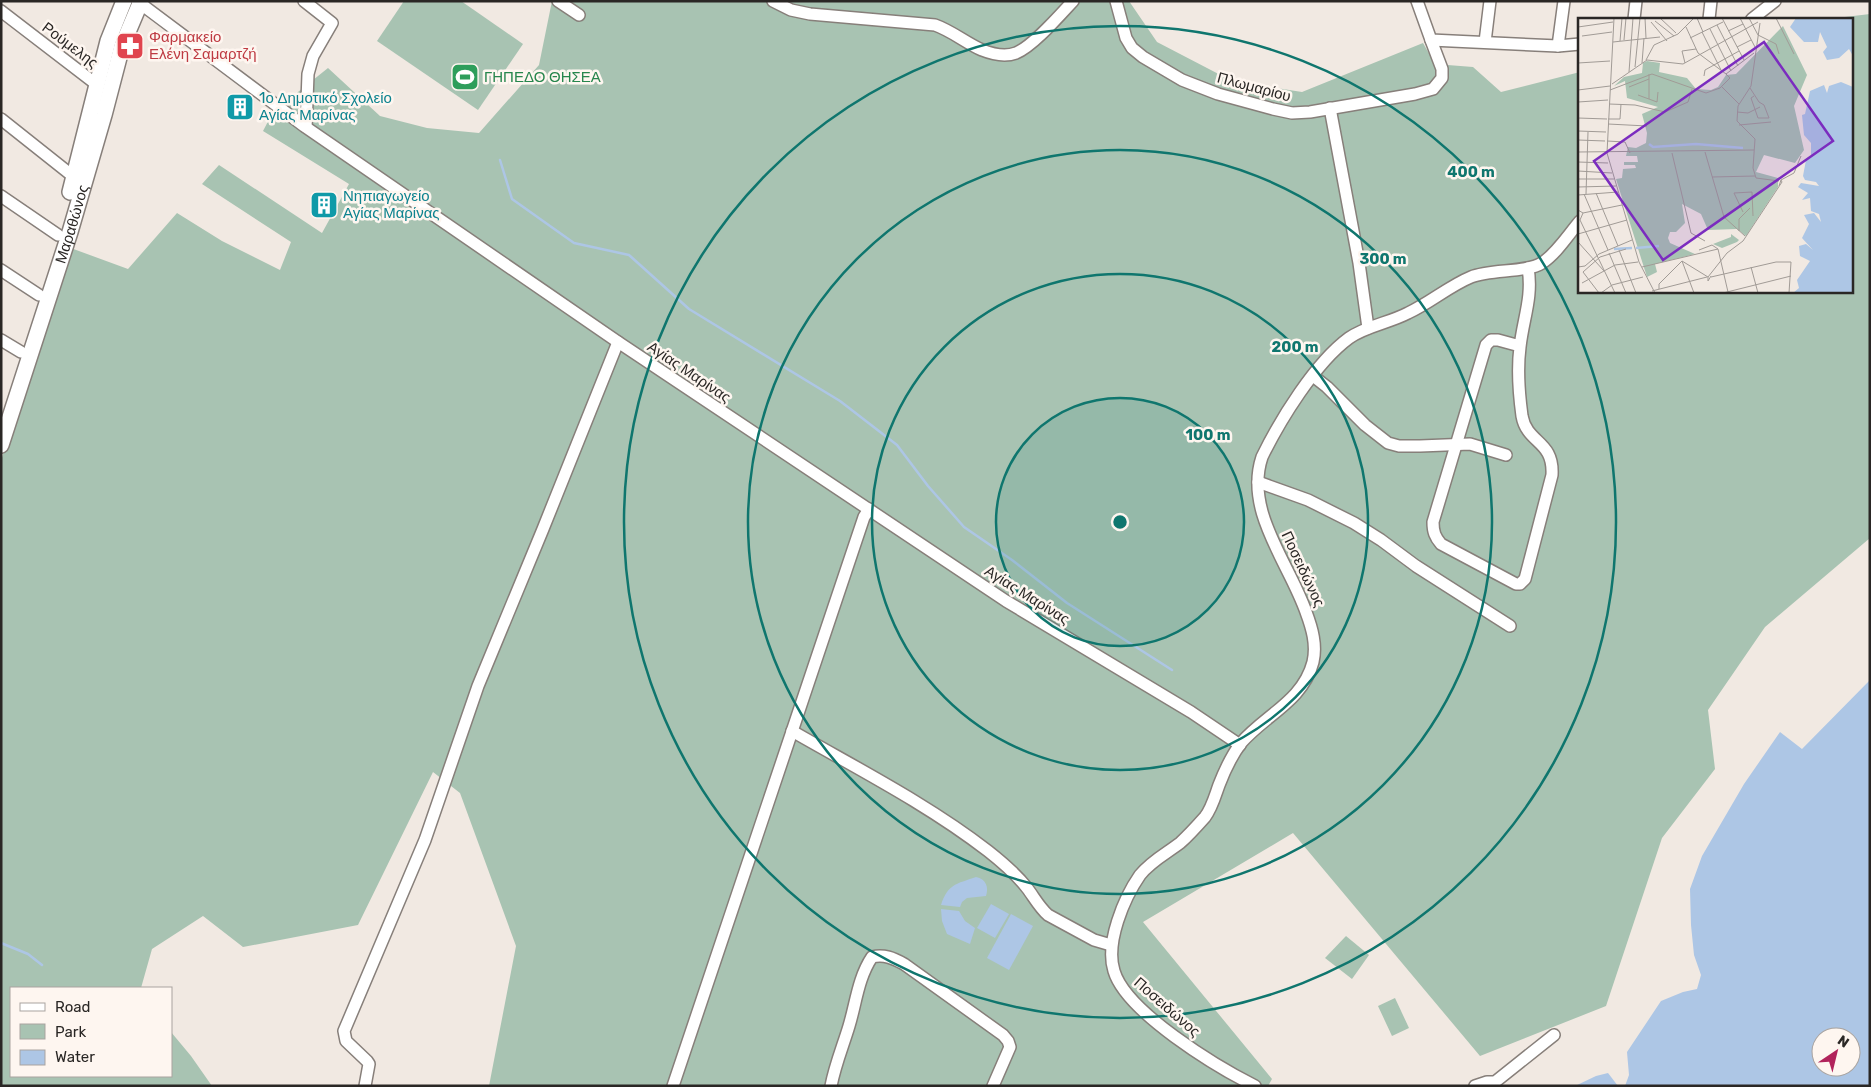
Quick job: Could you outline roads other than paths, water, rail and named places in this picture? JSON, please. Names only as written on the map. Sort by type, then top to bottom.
[{"type":"main road","name":"Μαραθώνος","points":[[1,411],[58,236],[108,41],[124,1]]},
{"type":"main road","name":"Μαραθώνος","points":[[1,445],[70,232],[122,46],[139,2]]},
{"type":"street","points":[[304,1],[332,23],[313,56],[308,74],[306,127]]},
{"type":"street","points":[[558,1],[579,15]]},
{"type":"street","points":[[773,1],[791,10],[810,14],[934,25],[983,50],[1004,55],[1015,54],[1022,49],[1073,1]]},
{"type":"street","name":"Πλωμαρίου","points":[[1116,1],[1126,38],[1132,48],[1143,57],[1182,80],[1218,94],[1292,113],[1310,112],[1415,94],[1432,89],[1439,84],[1442,78],[1442,69],[1418,1]]},
{"type":"street","points":[[1485,42],[1490,1]]},
{"type":"street","points":[[1558,46],[1564,1]]},
{"type":"street","points":[[1634,18],[1636,1]]},
{"type":"street","points":[[1709,18],[1711,1]]},
{"type":"street","points":[[1753,18],[1775,1]]},
{"type":"street","name":"Αγίας Μαρίνας","points":[[139,2],[306,127],[618,342],[1006,601],[1191,712],[1240,745]]},
{"type":"street","name":"Ρούμελης","points":[[1,11],[96,84]]},
{"type":"street","points":[[1431,40],[1558,46],[1578,44]]},
{"type":"street","points":[[1330,108],[1359,263],[1368,328]]},
{"type":"street","points":[[1,119],[74,177]]},
{"type":"street","points":[[1,196],[58,236]]},
{"type":"street","name":"Ποσειδώνος","points":[[1255,1086],[1214,1064],[1166,1030],[1134,1001],[1122,987],[1114,973],[1110,958],[1114,932],[1140,875],[1181,842],[1209,812],[1220,783],[1240,745],[1252,732],[1288,703],[1301,689],[1310,671],[1314,649],[1310,622],[1298,590],[1263,517],[1258,494],[1259,467],[1268,445],[1313,376],[1333,352],[1350,337],[1368,328],[1407,314],[1471,277],[1489,272],[1528,268],[1540,264],[1552,255],[1578,223]]},
{"type":"street","points":[[1520,346],[1498,340],[1491,340],[1486,345],[1433,522],[1433,530],[1441,544],[1516,584],[1520,584],[1525,579],[1552,476],[1550,455],[1531,434],[1523,419],[1518,375],[1520,346],[1530,293],[1528,268]]},
{"type":"street","points":[[1,270],[39,295]]},
{"type":"street","points":[[1,340],[20,352]]},
{"type":"street","points":[[365,1086],[368,1061],[346,1040],[343,1036],[344,1030],[425,840],[478,686],[618,342]]},
{"type":"street","points":[[1313,376],[1327,387],[1364,425],[1388,443],[1399,446],[1470,444],[1506,455]]},
{"type":"street","points":[[1258,482],[1308,500],[1354,523],[1510,626]]},
{"type":"street","points":[[673,1086],[864,517],[869,510]]},
{"type":"street","points":[[792,731],[909,797],[988,850],[1014,873],[1048,915],[1094,940],[1111,944]]},
{"type":"street","points":[[831,1086],[834,1070],[850,1024],[859,983],[872,957],[879,955],[892,958],[904,964],[1004,1035],[1010,1047],[993,1086]]},
{"type":"street","points":[[1475,1086],[1487,1082],[1495,1082],[1554,1035]]},
{"type":"water","points":[[1870,680],[1870,1086],[1625,1086],[1629,1075],[1627,1052],[1661,1001],[1683,992],[1697,989],[1701,975],[1694,955],[1690,889],[1702,856],[1744,784],[1780,732],[1802,749]]},
{"type":"water","points":[[976,877],[986,884],[986,896],[967,898],[960,907],[941,905],[950,889],[963,881]]},
{"type":"water","points":[[991,904],[1009,914],[995,938],[977,928]]},
{"type":"water","points":[[941,909],[959,911],[965,921],[975,928],[970,944],[947,934],[942,921]]},
{"type":"water","points":[[1011,914],[1033,926],[1009,970],[987,958]]},
{"type":"water","points":[[1608,1073],[1618,1086],[1575,1086],[1596,1076]]},
{"type":"waterway","points":[[500,160],[512,199],[574,243],[629,255],[689,309],[840,401],[897,445],[928,486],[964,527],[1012,560],[1067,603],[1172,670]]},
{"type":"waterway","points":[[1,943],[28,954],[42,965]]},
{"type":"place","name":"Φαρμακείο Ελένη Σαμαρτζή","points":[[130,46]]},
{"type":"place","name":"ΓΗΠΕΔΟ ΘΗΣΕΑ","points":[[465,77]]},
{"type":"place","name":"1ο Δημοτικό Σχολείο Αγίας Μαρίνας","points":[[240,107]]},
{"type":"place","name":"Νηπιαγωγείο Αγίας Μαρίνας","points":[[324,205]]}]
